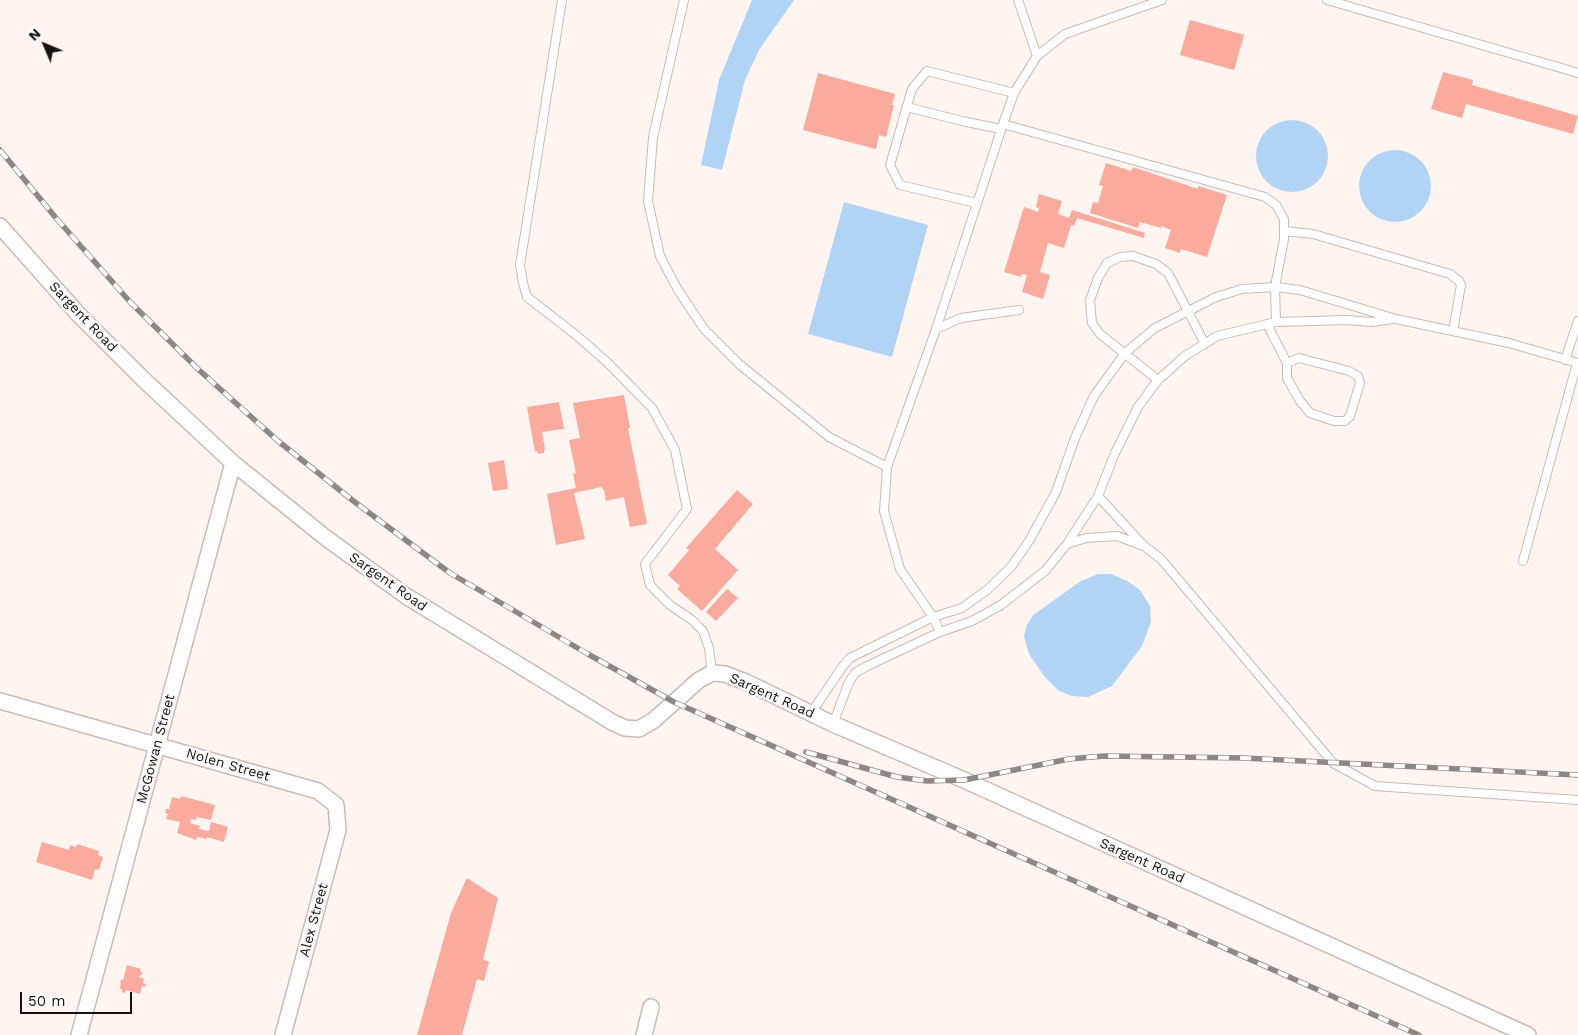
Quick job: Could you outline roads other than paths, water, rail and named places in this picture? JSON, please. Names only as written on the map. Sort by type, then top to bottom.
[{"type":"street","name":"Sargent Road","points":[[0,226],[85,320],[143,379],[233,463],[326,538],[406,596],[612,722],[625,728],[639,729],[654,720],[698,680],[712,673],[725,674],[1528,1035]]},
{"type":"street","name":"McGowan Street","points":[[79,1035],[233,463]]},
{"type":"street","name":"Nolen Street","points":[[0,701],[318,791],[336,805]]},
{"type":"street","name":"Alex Street","points":[[283,1035],[338,830],[336,805]]},
{"type":"street","points":[[644,1035],[651,1007]]},
{"type":"lane","points":[[562,0],[520,265],[523,283],[527,296],[582,340],[652,408],[675,450],[687,509],[645,564],[650,585],[670,605],[692,620],[703,631],[709,648],[712,673]]},
{"type":"lane","points":[[684,0],[652,137],[648,201],[660,256],[678,290],[704,329],[739,364],[829,437],[887,467]]},
{"type":"lane","points":[[1018,0],[1037,56]]},
{"type":"lane","points":[[940,632],[933,617],[900,569],[884,510],[887,467],[936,329],[1002,126],[1014,93],[1037,56],[1065,34],[1162,0]]},
{"type":"lane","points":[[1327,0],[1578,73]]},
{"type":"lane","points":[[976,204],[900,185],[890,165],[912,89],[927,71],[1014,93]]},
{"type":"lane","points":[[907,107],[962,122],[1002,126],[1265,197],[1276,205],[1284,219],[1284,231],[1275,287],[1276,322]]},
{"type":"lane","points":[[1284,231],[1313,234],[1450,274],[1459,280],[1461,285],[1453,331]]},
{"type":"lane","points":[[1158,380],[1100,334],[1092,323],[1090,300],[1098,278],[1107,263],[1120,257],[1133,256],[1156,264],[1168,273],[1205,344]]},
{"type":"lane","points":[[811,713],[850,658],[933,617],[962,608],[987,590],[1011,567],[1029,541],[1056,492],[1075,438],[1094,396],[1125,353],[1155,328],[1216,297],[1242,289],[1275,287],[1300,290],[1396,319],[1509,342],[1577,363],[1523,561]]},
{"type":"lane","points":[[936,329],[961,318],[1019,310]]},
{"type":"lane","points":[[833,724],[849,682],[855,673],[940,632],[972,621],[1001,605],[1045,571],[1067,544],[1098,496],[1126,430],[1138,407],[1158,380],[1185,356],[1217,336],[1276,322],[1346,320],[1372,322],[1396,319]]},
{"type":"lane","points":[[1565,360],[1578,321]]},
{"type":"lane","points":[[1267,324],[1287,363],[1288,378],[1300,401],[1310,413],[1334,421],[1344,421],[1350,416],[1360,383],[1358,376],[1349,371],[1299,358],[1287,363]]},
{"type":"lane","points":[[1098,496],[1143,545],[1161,559],[1334,763],[1374,786],[1578,800]]},
{"type":"lane","points":[[1067,544],[1086,538],[1117,536],[1143,545]]},
{"type":"water","points":[[752,0],[794,0],[759,50],[745,80],[722,170],[701,165],[719,80]]},
{"type":"water","points":[[1299,120],[1318,130],[1326,142],[1328,156],[1326,170],[1318,182],[1306,190],[1285,192],[1266,182],[1258,170],[1256,149],[1266,130],[1278,122]]},
{"type":"water","points":[[1402,150],[1421,160],[1429,172],[1431,186],[1429,200],[1421,212],[1409,220],[1388,222],[1369,212],[1361,200],[1359,179],[1369,160],[1381,152]]},
{"type":"water","points":[[844,202],[928,225],[892,357],[808,334]]},
{"type":"water","points":[[1098,574],[1111,574],[1127,581],[1140,590],[1150,606],[1151,622],[1142,646],[1112,686],[1088,697],[1072,696],[1059,691],[1044,676],[1029,654],[1024,636],[1027,625],[1033,615],[1081,581]]},
{"type":"railway","points":[[0,150],[56,218],[131,303],[199,370],[278,441],[356,503],[450,573],[674,702],[1419,1035]]},
{"type":"railway","points":[[806,752],[897,777],[927,781],[964,780],[1069,759],[1104,756],[1243,758],[1578,775]]}]
